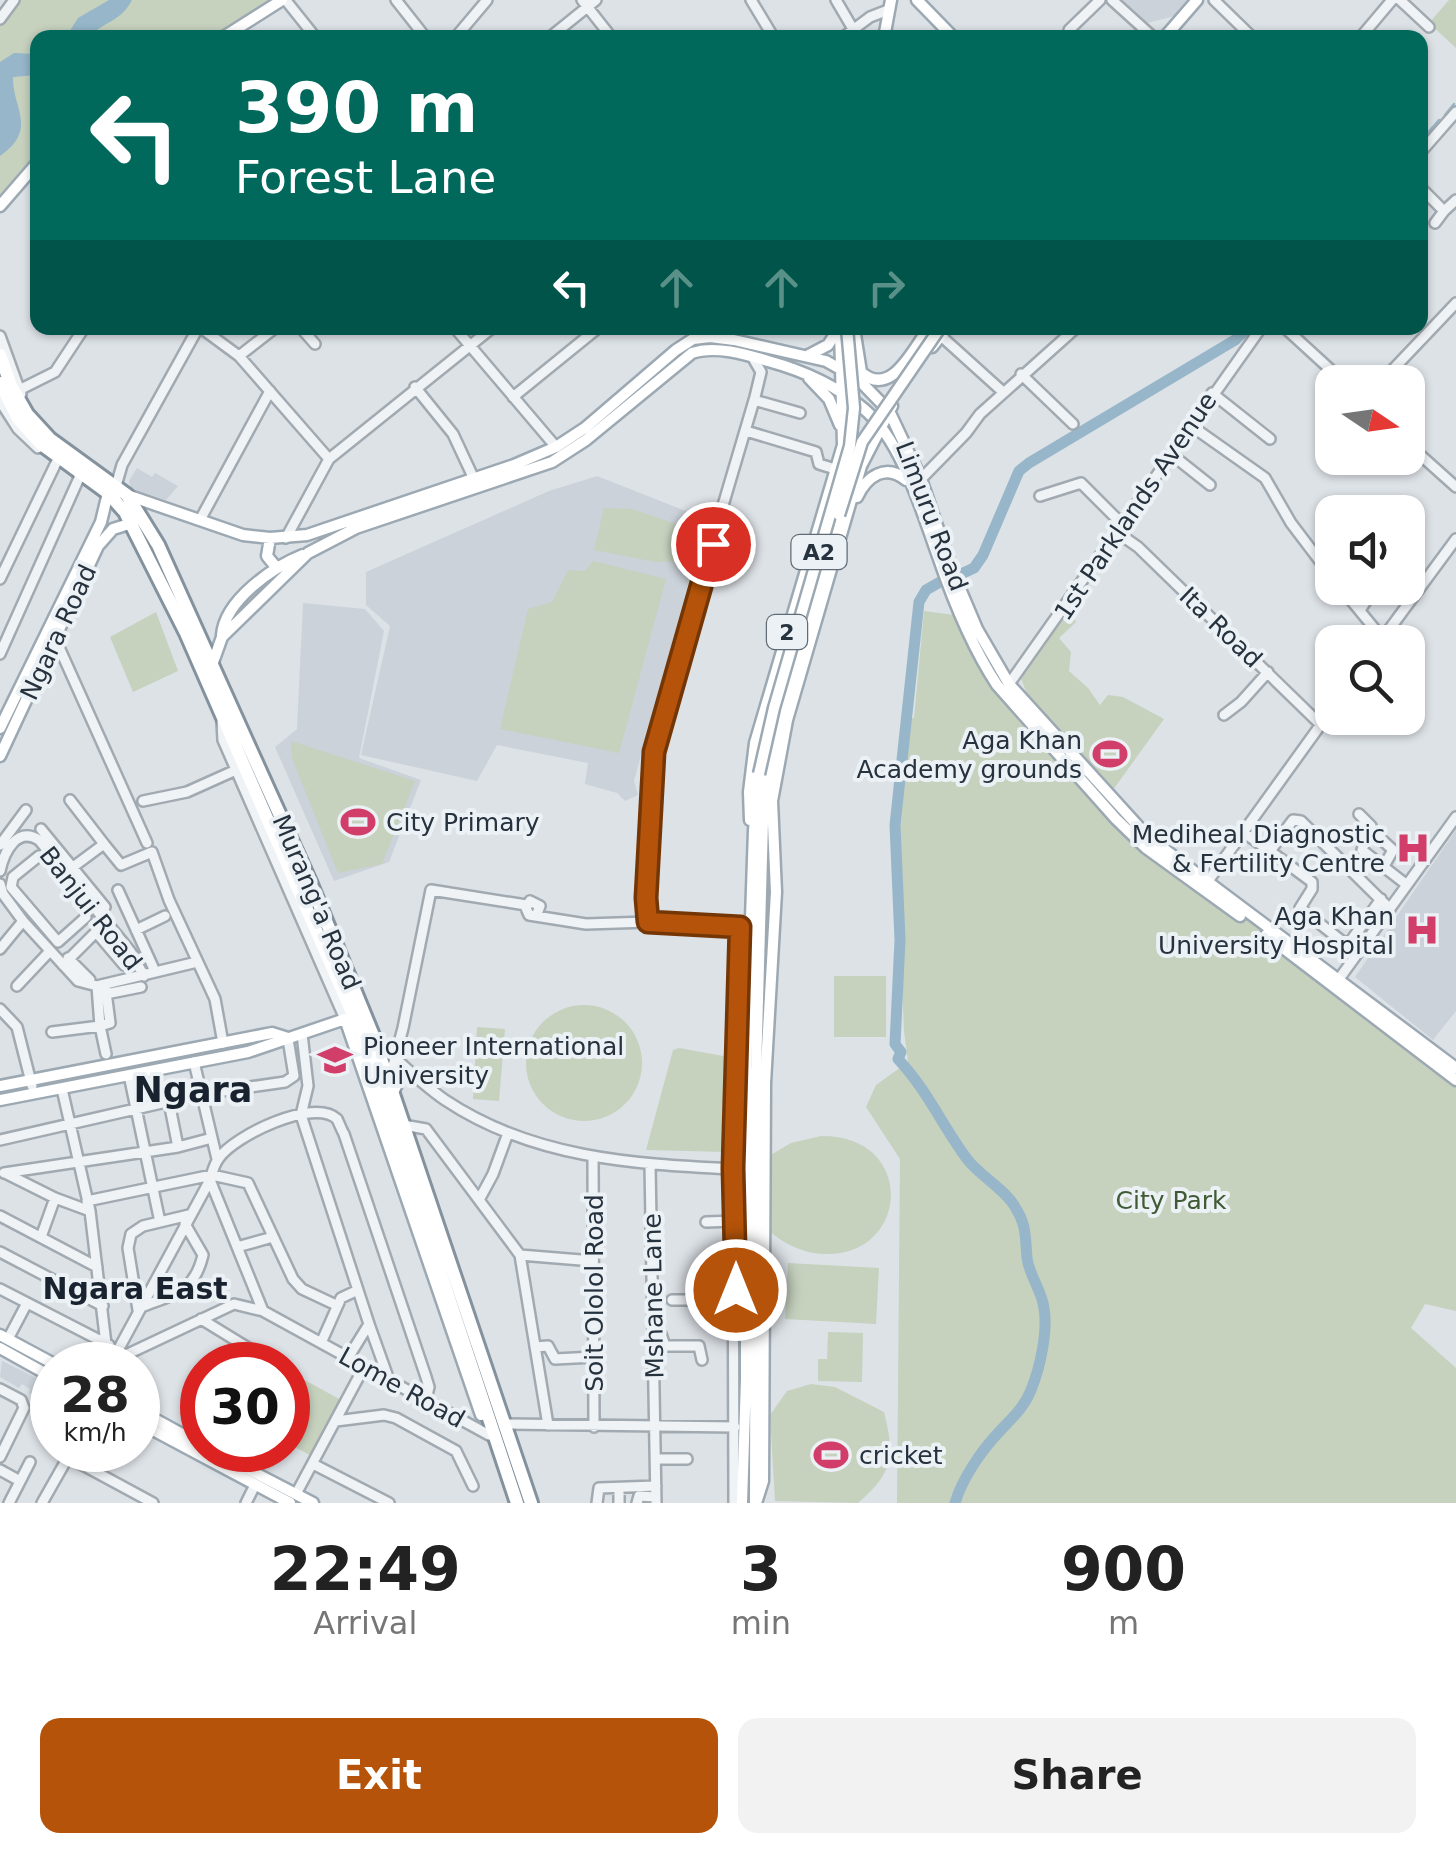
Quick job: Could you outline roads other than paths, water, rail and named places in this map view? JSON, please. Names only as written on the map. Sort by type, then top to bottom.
[{"type":"highway","name":"Murang'a Road","points":[[0,356],[2,382],[25,427],[41,444],[117,491],[158,545],[310,882],[374,1038],[531,1503]]},
{"type":"highway","name":"Murang'a Road","points":[[2,382],[50,439],[91,478]]},
{"type":"highway","name":"Murang'a Road","points":[[117,491],[223,715],[361,1033],[514,1503]]},
{"type":"main road","points":[[917,0],[946,30]]},
{"type":"main road","points":[[1171,30],[1197,0]]},
{"type":"main road","points":[[236,30],[287,1]]},
{"type":"main road","points":[[247,30],[287,1]]},
{"type":"main road","points":[[885,30],[889,5]]},
{"type":"main road","points":[[0,206],[30,171]]},
{"type":"main road","points":[[0,215],[30,181]]},
{"type":"main road","name":"Limuru Road","points":[[117,491],[243,534],[270,538],[286,538],[354,521],[556,447],[585,428],[676,350],[703,335]]},
{"type":"main road","name":"Limuru Road","points":[[722,335],[808,356],[843,370],[868,387],[889,411],[977,630],[1009,684],[1148,837],[1456,1080]]},
{"type":"main road","points":[[808,356],[838,335]]},
{"type":"main road","name":"2","points":[[754,830],[748,797],[756,743],[844,436],[845,335]]},
{"type":"main road","name":"A2","points":[[739,1501],[743,1473],[746,1065],[754,830],[787,661],[850,446],[854,408],[846,335]]},
{"type":"main road","points":[[848,335],[861,372],[874,381],[882,381],[897,372],[924,335]]},
{"type":"main road","name":"A2","points":[[756,1503],[756,1090],[767,848],[763,776],[862,442],[938,335]]},
{"type":"main road","points":[[767,848],[780,750],[841,520],[879,428],[939,335]]},
{"type":"main road","name":"Limuru Road","points":[[212,665],[222,637],[308,553],[356,528],[552,462],[586,440],[692,353],[709,350],[776,363],[806,373],[866,410],[918,484],[956,606],[985,667],[1116,819],[1146,848],[1456,1068]]},
{"type":"main road","points":[[806,373],[829,398],[844,436]]},
{"type":"main road","points":[[841,520],[863,484],[874,476],[892,472],[918,484]]},
{"type":"main road","name":"Ngara Road","points":[[0,756],[100,522],[117,491]]},
{"type":"main road","name":"Ngara Road","points":[[0,726],[106,534],[132,524]]},
{"type":"main road","points":[[270,538],[267,556],[276,567]]},
{"type":"main road","points":[[222,637],[226,619],[260,580],[276,567],[308,553]]},
{"type":"main road","points":[[0,1100],[248,1052],[345,1019]]},
{"type":"main road","name":"Murang'a Road","points":[[345,1019],[514,1503]]},
{"type":"main road","points":[[0,1086],[272,1033],[288,1039]]},
{"type":"main road","points":[[390,1088],[402,1078],[414,1075]]},
{"type":"main road","points":[[3,1341],[30,1353]]},
{"type":"main road","points":[[3,1341],[30,1361]]},
{"type":"main road","points":[[235,1472],[256,1485],[313,1503]]},
{"type":"main road","points":[[248,1472],[293,1499]]},
{"type":"street","points":[[0,19],[14,0]]},
{"type":"street","points":[[396,0],[420,30]]},
{"type":"street","points":[[462,30],[487,0]]},
{"type":"street","points":[[752,0],[769,30]]},
{"type":"street","points":[[836,0],[853,29],[889,5]]},
{"type":"street","points":[[1069,30],[1100,0]]},
{"type":"street","points":[[1112,0],[1145,30]]},
{"type":"street","points":[[1214,0],[1245,30]]},
{"type":"street","points":[[1367,30],[1392,0]]},
{"type":"street","points":[[1400,0],[1430,27]]},
{"type":"street","points":[[287,1],[310,30]]},
{"type":"street","points":[[558,30],[588,2],[607,30]]},
{"type":"street","points":[[1428,144],[1456,112]]},
{"type":"street","points":[[1428,195],[1444,211]]},
{"type":"street","points":[[1435,223],[1456,200]]},
{"type":"street","points":[[1428,332],[1456,303]]},
{"type":"street","points":[[19,390],[54,372],[79,335]]},
{"type":"street","name":"Ngara Road","points":[[117,491],[122,465],[196,335]]},
{"type":"street","points":[[210,335],[238,356],[329,460]]},
{"type":"street","points":[[238,356],[266,335]]},
{"type":"street","points":[[308,335],[315,344]]},
{"type":"street","points":[[461,335],[556,447]]},
{"type":"street","points":[[286,538],[329,460],[483,335]]},
{"type":"street","points":[[513,398],[590,335]]},
{"type":"street","points":[[947,335],[1003,392]]},
{"type":"street","points":[[918,484],[1003,392],[1068,335]]},
{"type":"street","name":"1st Parklands Avenue","points":[[1009,684],[1255,335]]},
{"type":"street","points":[[1294,335],[1326,365]]},
{"type":"street","points":[[1397,365],[1426,335]]},
{"type":"street","name":"Murang'a Road","points":[[0,336],[27,414]]},
{"type":"street","points":[[648,922],[654,752],[761,372],[751,356]]},
{"type":"street","points":[[761,372],[776,363]]},
{"type":"street","points":[[1022,374],[1072,424]]},
{"type":"street","points":[[416,387],[454,434],[474,479]]},
{"type":"street","points":[[200,520],[270,391]]},
{"type":"street","points":[[1212,392],[1270,439]]},
{"type":"street","points":[[754,400],[800,414]]},
{"type":"street","name":"Murang'a Road","points":[[0,401],[18,429],[56,463],[91,478]]},
{"type":"street","points":[[1190,425],[1264,478],[1315,555]]},
{"type":"street","points":[[746,430],[816,452],[818,464],[834,469]]},
{"type":"street","points":[[1171,454],[1210,484]]},
{"type":"street","points":[[1425,459],[1456,487]]},
{"type":"street","points":[[0,578],[56,463]]},
{"type":"street","points":[[0,654],[91,478],[122,465]]},
{"type":"street","name":"Ita Road","points":[[1040,496],[1081,483],[1120,529],[1315,719]]},
{"type":"street","points":[[1393,625],[1456,539]]},
{"type":"street","points":[[1356,605],[1371,625]]},
{"type":"street","points":[[1360,610],[1363,605]]},
{"type":"street","points":[[51,634],[147,844]]},
{"type":"street","points":[[1224,716],[1268,672]]},
{"type":"street","name":"Murang'a Road","points":[[223,715],[223,740],[345,1019]]},
{"type":"street","points":[[1208,881],[1315,733]]},
{"type":"street","points":[[143,802],[168,798],[236,770]]},
{"type":"street","points":[[70,800],[121,865],[152,852],[169,900],[215,999],[223,1044]]},
{"type":"street","points":[[2,850],[26,810]]},
{"type":"street","points":[[1360,814],[1370,824],[1362,850],[1408,885]]},
{"type":"street","points":[[1336,983],[1456,818]]},
{"type":"street","points":[[1270,851],[1293,820],[1301,821],[1390,908]]},
{"type":"street","points":[[42,829],[69,870],[105,908]]},
{"type":"street","points":[[1370,829],[1393,850],[1384,866]]},
{"type":"street","points":[[1244,832],[1312,882],[1300,908],[1343,942],[1350,942],[1381,898]]},
{"type":"street","name":"Banjui Road","points":[[0,871],[2,850],[23,835],[32,836],[69,870],[130,952],[142,982]]},
{"type":"street","points":[[69,870],[104,844]]},
{"type":"street","points":[[39,856],[11,883],[59,942],[86,917]]},
{"type":"street","name":"Banjui Road","points":[[0,884],[23,921],[50,951],[66,961],[78,981],[100,986],[142,982],[197,962]]},
{"type":"street","points":[[118,890],[153,967]]},
{"type":"street","points":[[390,1088],[432,890],[526,905],[527,914],[586,924],[648,922],[740,927],[733,1168],[739,1501]]},
{"type":"street","points":[[136,930],[165,916]]},
{"type":"street","points":[[0,949],[23,921]]},
{"type":"street","points":[[32,930],[42,922]]},
{"type":"street","points":[[66,961],[96,932],[124,965]]},
{"type":"street","points":[[130,952],[143,944]]},
{"type":"street","points":[[17,986],[50,951]]},
{"type":"street","points":[[100,986],[106,1054]]},
{"type":"street","points":[[0,1009],[17,1027],[34,1094]]},
{"type":"street","points":[[52,1032],[103,1019]]},
{"type":"street","points":[[302,1034],[308,1086],[301,1115],[389,1380]]},
{"type":"street","points":[[374,1038],[445,1100],[508,1133],[593,1158],[733,1168]]},
{"type":"street","points":[[0,1140],[202,1094],[285,1082],[294,1076],[288,1039]]},
{"type":"street","points":[[194,1062],[217,1159]]},
{"type":"street","points":[[128,1076],[160,1222]]},
{"type":"street","points":[[62,1089],[89,1206],[106,1342]]},
{"type":"street","points":[[168,1102],[178,1146]]},
{"type":"street","points":[[122,1342],[211,1178],[217,1159],[234,1143],[266,1125],[301,1115],[335,1117],[429,1386],[426,1399]]},
{"type":"street","points":[[403,1125],[426,1129],[520,1256],[548,1425]]},
{"type":"street","points":[[479,1200],[494,1174],[508,1133]]},
{"type":"street","points":[[2,1172],[212,1138]]},
{"type":"street","name":"Soit Ololol Road","points":[[593,1158],[594,1427]]},
{"type":"street","name":"Mshane Lane","points":[[650,1165],[656,1495]]},
{"type":"street","points":[[2,1172],[55,1198],[89,1206],[152,1187],[211,1178],[248,1183],[297,1284],[336,1305]]},
{"type":"street","points":[[211,1178],[263,1310]]},
{"type":"street","points":[[41,1238],[55,1198]]},
{"type":"street","points":[[0,1216],[97,1267]]},
{"type":"street","points":[[140,1310],[128,1240],[137,1229],[188,1219]]},
{"type":"street","points":[[140,1310],[187,1289],[199,1273],[203,1254],[188,1219]]},
{"type":"street","points":[[706,1222],[735,1221]]},
{"type":"street","points":[[237,1247],[273,1237]]},
{"type":"street","points":[[0,1252],[103,1306]]},
{"type":"street","points":[[520,1256],[593,1261]]},
{"type":"street","points":[[0,1289],[102,1342]]},
{"type":"street","points":[[154,1342],[241,1303],[254,1290]]},
{"type":"street","points":[[321,1344],[336,1314],[336,1305],[344,1294],[358,1290]]},
{"type":"street","points":[[672,1300],[736,1300]]},
{"type":"street","points":[[3,1341],[27,1303]]},
{"type":"street","name":"Lome Road","points":[[241,1303],[263,1310],[488,1435]]},
{"type":"street","points":[[200,1319],[238,1342]]},
{"type":"street","points":[[348,1358],[368,1324]]},
{"type":"street","points":[[654,1333],[661,1334],[665,1346],[699,1346],[702,1360]]},
{"type":"street","points":[[535,1348],[548,1346],[555,1359],[594,1356]]},
{"type":"street","points":[[293,1499],[364,1367]]},
{"type":"street","points":[[0,1389],[20,1400],[24,1408],[0,1457]]},
{"type":"street","points":[[336,1421],[384,1415],[396,1418],[452,1448],[474,1486]]},
{"type":"street","points":[[505,1424],[735,1427]]},
{"type":"street","points":[[656,1460],[687,1459]]},
{"type":"street","points":[[9,1503],[30,1462]]},
{"type":"street","points":[[313,1464],[389,1503]]},
{"type":"street","points":[[0,1470],[20,1481]]},
{"type":"street","points":[[42,1503],[60,1472]]},
{"type":"street","points":[[100,1472],[153,1503]]},
{"type":"street","points":[[246,1503],[256,1485]]},
{"type":"street","points":[[597,1503],[599,1488],[656,1495]]},
{"type":"street","points":[[619,1488],[619,1503]]},
{"type":"street","points":[[637,1503],[639,1496],[656,1495]]},
{"type":"water","points":[[109,0],[132,0],[122,13],[98,30],[70,30],[78,18]]},
{"type":"water","points":[[14,53],[30,54],[30,76],[13,77],[21,127],[12,146],[0,156],[0,62]]},
{"type":"waterway","points":[[1445,115],[1454,104]]},
{"type":"waterway","points":[[1428,133],[1439,120]]},
{"type":"waterway","points":[[961,574],[974,568],[983,555],[1019,471],[1240,335]]},
{"type":"waterway","points":[[940,582],[926,590],[919,602],[895,825],[900,940],[895,1044],[901,1052],[898,1059],[967,1159],[1006,1195],[1019,1214],[1028,1264],[1045,1318],[1040,1361],[1028,1396],[979,1456],[955,1503]]},
{"type":"place","name":"Aga Khan Academy grounds","points":[[1110,754]]},
{"type":"place","name":"City Primary","points":[[358,822]]},
{"type":"place","name":"Mediheal Diagnostic & Fertility Centre","points":[[1413,848]]},
{"type":"place","name":"Aga Khan University Hospital","points":[[1422,930]]},
{"type":"place","name":"Pioneer International University","points":[[335,1060]]},
{"type":"place","name":"cricket","points":[[831,1455]]},
{"type":"district","name":"Ngara","points":[[193,1090]]},
{"type":"district","name":"Ngara East","points":[[135,1289]]},
{"type":"park label","name":"City Park","points":[[1171,1200]]}]
